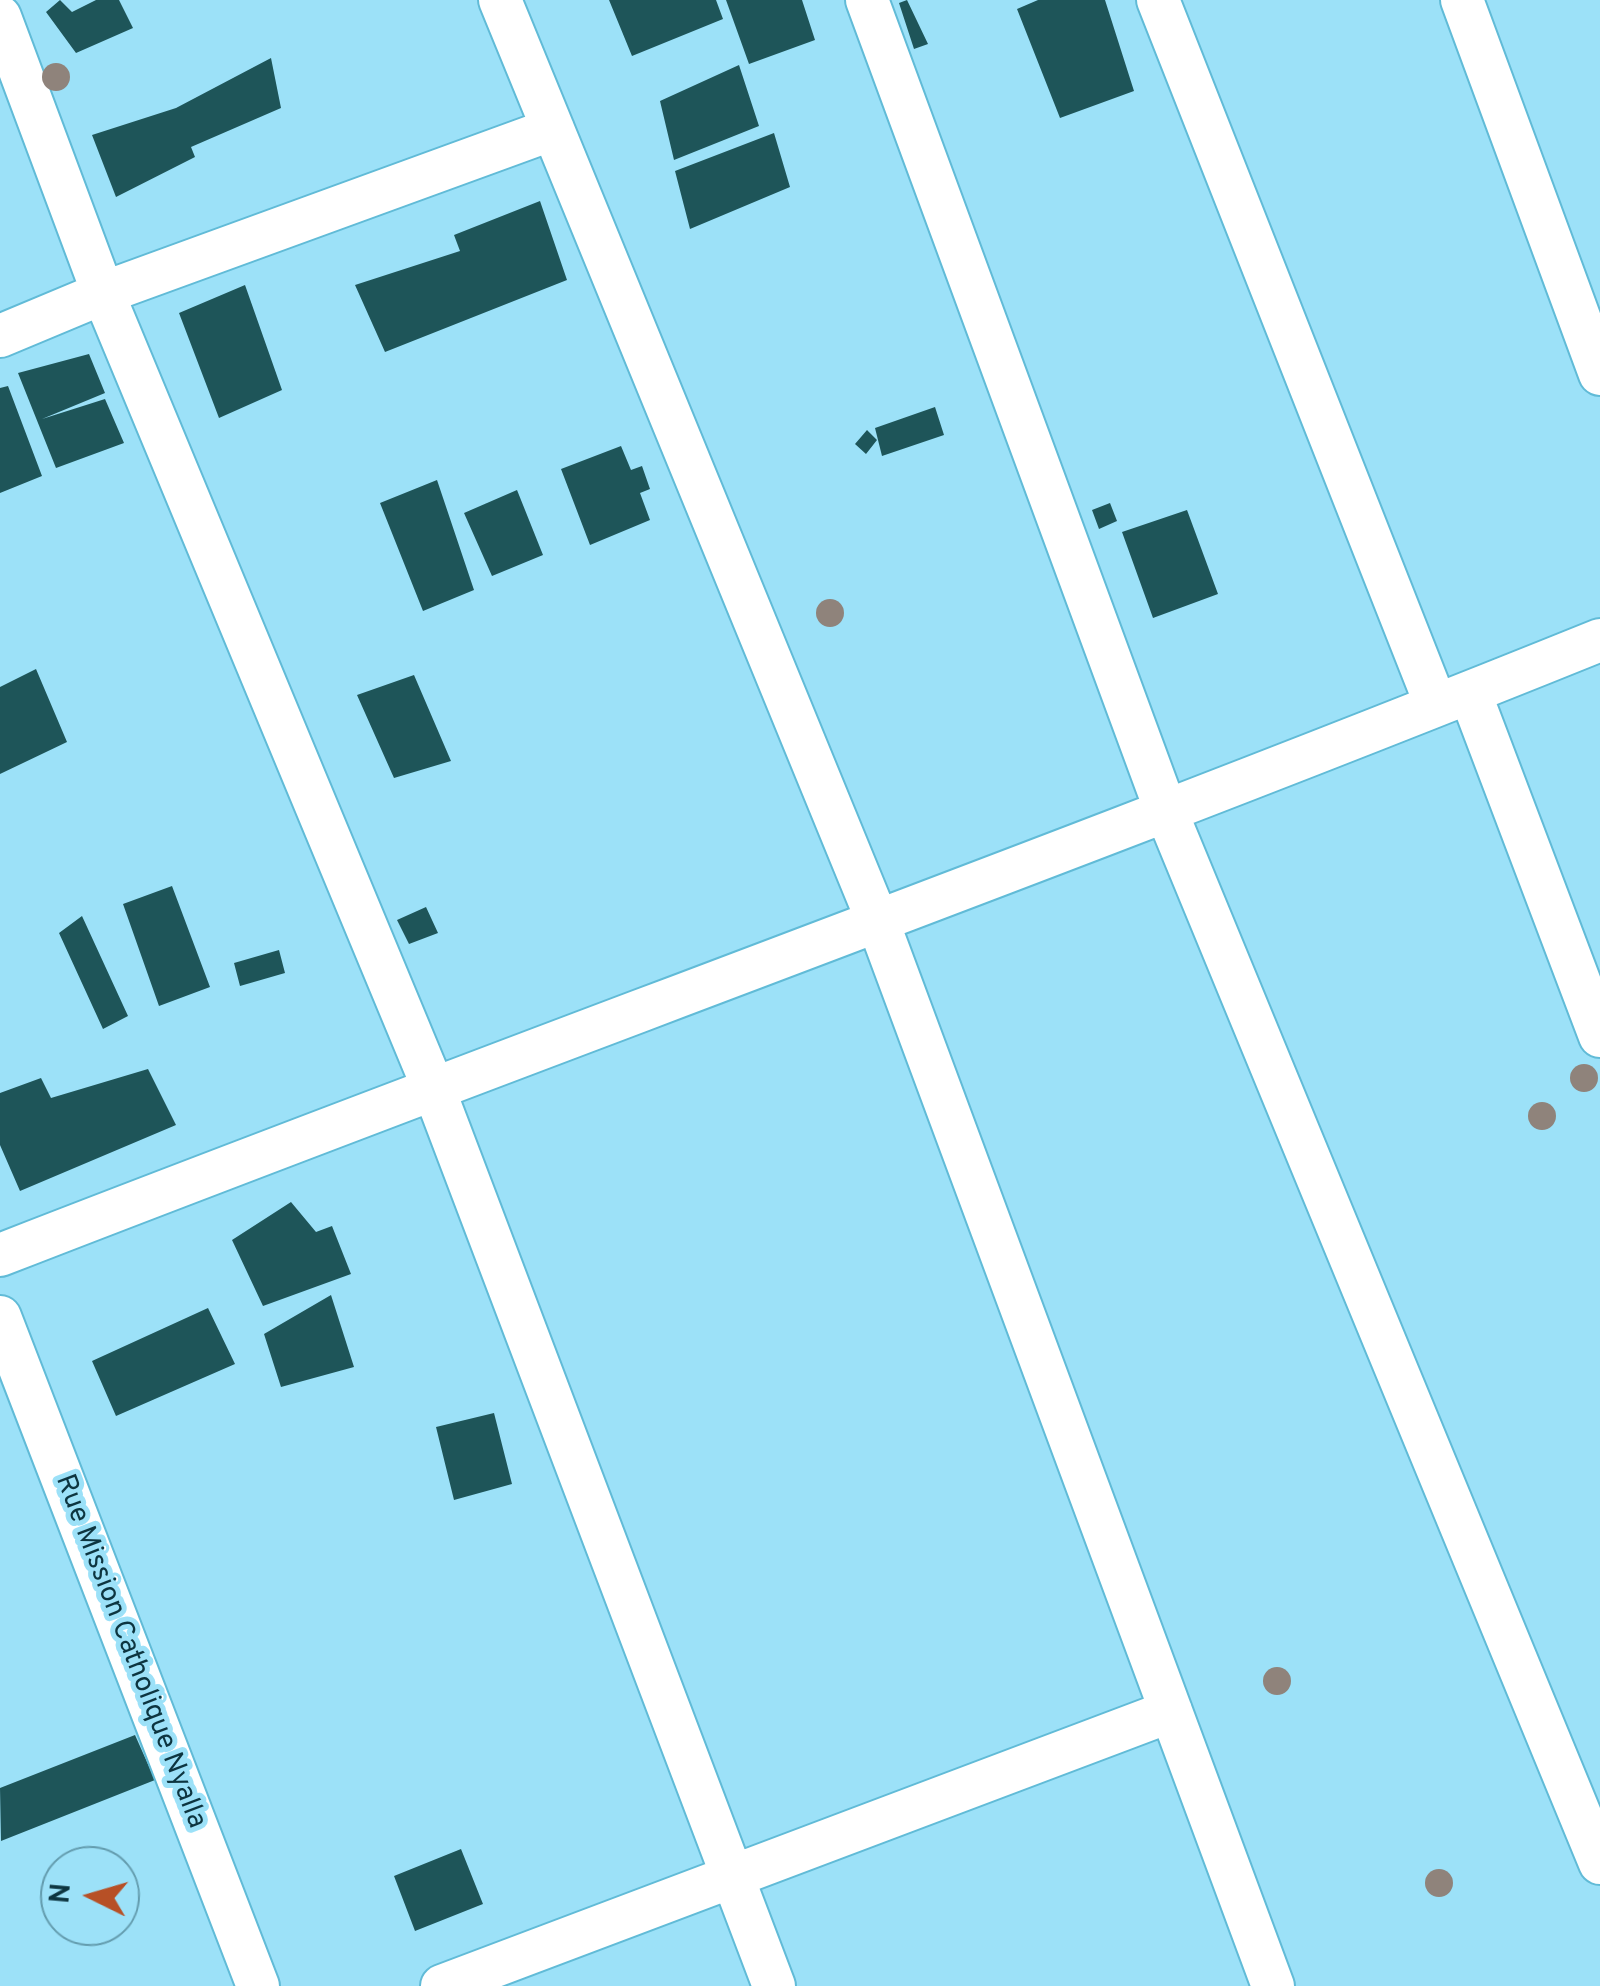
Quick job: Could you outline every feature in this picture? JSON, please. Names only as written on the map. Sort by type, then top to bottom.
[{"type":"street","points":[[500,0],[878,922],[1274,1986]]},
{"type":"street","points":[[867,0],[1166,811],[1600,1863]]},
{"type":"street","points":[[1158,0],[1600,1036]]},
{"type":"street","points":[[1462,0],[1600,374]]},
{"type":"street","points":[[0,17],[102,293],[433,1087],[774,1986]]},
{"type":"street","points":[[0,336],[102,293],[553,129]]},
{"type":"street","points":[[0,1256],[433,1087],[878,922],[1600,640]]},
{"type":"street","name":"Rue Mission Catholique Nyalla","points":[[0,1317],[258,1986]]},
{"type":"street","points":[[442,1986],[734,1879],[1171,1710]]},
{"type":"building","points":[[60,0],[72,12],[96,0],[119,0],[133,28],[76,53],[46,12]]},
{"type":"building","points":[[609,0],[716,0],[723,19],[632,56]]},
{"type":"building","points":[[726,0],[802,0],[815,40],[749,64]]},
{"type":"building","points":[[907,0],[928,44],[914,49],[899,3]]},
{"type":"building","points":[[1038,0],[1105,0],[1134,91],[1060,118],[1017,9]]},
{"type":"building","points":[[271,58],[281,108],[191,147],[195,157],[116,197],[92,135],[176,108]]},
{"type":"building","points":[[739,65],[759,126],[674,160],[660,101]]},
{"type":"building","points":[[774,133],[790,187],[690,229],[675,171]]},
{"type":"building","points":[[540,201],[567,280],[385,352],[355,285],[460,251],[454,235]]},
{"type":"building","points":[[245,285],[282,390],[219,418],[179,313]]},
{"type":"building","points":[[89,354],[105,393],[42,419],[105,399],[124,443],[56,468],[18,373]]},
{"type":"building","points":[[8,386],[42,476],[0,493],[0,388]]},
{"type":"building","points":[[935,407],[944,435],[882,456],[875,428]]},
{"type":"building","points":[[867,430],[877,440],[866,454],[855,444]]},
{"type":"building","points":[[621,446],[631,470],[642,466],[650,489],[640,493],[650,520],[590,545],[561,469]]},
{"type":"building","points":[[437,480],[474,590],[423,611],[380,503]]},
{"type":"building","points":[[517,490],[543,555],[492,576],[464,513]]},
{"type":"building","points":[[1110,503],[1117,521],[1099,529],[1092,510]]},
{"type":"building","points":[[1187,510],[1218,594],[1153,618],[1122,532]]},
{"type":"building","points":[[36,669],[67,742],[0,774],[0,687]]},
{"type":"building","points":[[414,675],[451,761],[394,778],[357,695]]},
{"type":"building","points":[[172,886],[210,987],[159,1006],[123,904]]},
{"type":"building","points":[[426,907],[438,933],[409,944],[397,920]]},
{"type":"building","points":[[82,916],[128,1016],[103,1029],[59,933]]},
{"type":"building","points":[[279,950],[285,973],[240,986],[234,963]]},
{"type":"building","points":[[148,1069],[176,1125],[20,1191],[0,1145],[0,1093],[41,1078],[51,1098]]},
{"type":"building","points":[[291,1202],[316,1232],[332,1226],[351,1274],[263,1306],[232,1240]]},
{"type":"building","points":[[331,1295],[354,1367],[281,1387],[264,1334]]},
{"type":"building","points":[[208,1308],[235,1364],[116,1416],[92,1361]]},
{"type":"building","points":[[494,1413],[512,1484],[454,1500],[436,1427]]},
{"type":"building","points":[[135,1735],[155,1780],[1,1841],[0,1788]]},
{"type":"building","points":[[461,1849],[483,1904],[415,1931],[394,1876]]}]
